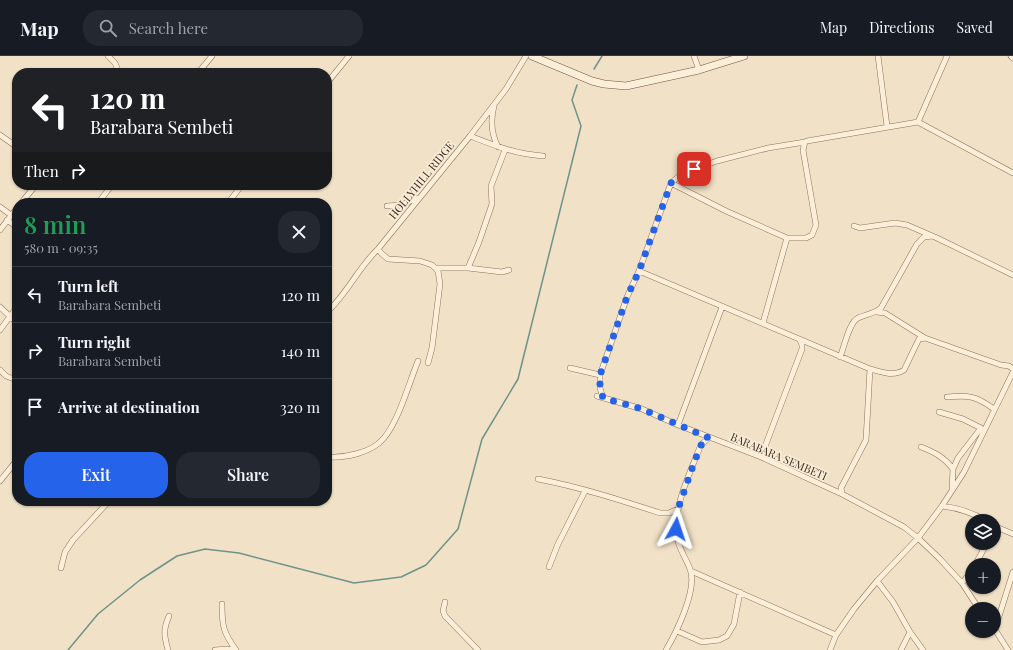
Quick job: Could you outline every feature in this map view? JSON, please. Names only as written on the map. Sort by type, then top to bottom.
[{"type":"street","points":[[108,56],[115,63],[117,68]]},
{"type":"street","points":[[202,68],[212,56]]},
{"type":"street","points":[[332,77],[349,56]]},
{"type":"street","name":"HOLLYHILL RIDGE","points":[[332,308],[358,275],[368,258],[378,249],[470,136],[506,88],[526,56]]},
{"type":"street","points":[[532,56],[543,58],[592,81],[615,86],[640,84],[699,70],[744,56]]},
{"type":"street","points":[[694,56],[699,70]]},
{"type":"street","points":[[878,56],[887,126]]},
{"type":"street","points":[[918,122],[947,56]]},
{"type":"street","points":[[495,102],[491,123],[493,137],[498,147]]},
{"type":"street","points":[[603,398],[600,388],[600,375],[627,297],[639,271],[671,183],[684,173],[717,161],[768,148],[805,142],[816,138],[918,122],[1013,173]]},
{"type":"street","points":[[0,135],[12,143]]},
{"type":"street","points":[[470,136],[505,150],[526,155],[543,156]]},
{"type":"street","points":[[671,183],[726,211],[787,238],[806,238],[814,232],[816,225],[803,150],[805,142]]},
{"type":"street","points":[[468,268],[492,204],[491,186],[505,150]]},
{"type":"street","points":[[25,198],[32,190]]},
{"type":"street","points":[[102,198],[108,190]]},
{"type":"street","points":[[232,198],[238,190]]},
{"type":"street","points":[[387,206],[402,205],[414,198],[419,198]]},
{"type":"street","points":[[0,207],[11,215],[0,230]]},
{"type":"street","points":[[8,220],[12,223]]},
{"type":"street","points":[[854,226],[860,228],[888,223],[901,223],[933,236],[1013,274]]},
{"type":"street","points":[[877,312],[881,308],[917,244],[924,237],[933,236]]},
{"type":"street","points":[[763,323],[787,238]]},
{"type":"street","points":[[378,249],[388,259],[420,261],[432,265],[438,271],[440,284],[432,348],[428,363]]},
{"type":"street","points":[[436,268],[468,268],[502,272],[509,270]]},
{"type":"street","points":[[639,271],[840,357],[870,369],[886,373],[893,374],[904,370],[919,339],[925,338]]},
{"type":"street","points":[[0,307],[10,316]]},
{"type":"street","points":[[678,425],[722,307]]},
{"type":"street","points":[[830,650],[836,635],[854,609],[877,581],[918,538],[952,491],[964,472],[982,430],[1013,371],[1009,366],[1001,365],[925,338],[885,313],[877,312],[854,320],[840,357]]},
{"type":"street","points":[[0,330],[12,313]]},
{"type":"street","points":[[761,457],[802,349],[800,340]]},
{"type":"street","points":[[332,457],[358,454],[380,442],[384,438],[394,423],[418,361]]},
{"type":"street","points":[[570,368],[600,375]]},
{"type":"street","points":[[842,494],[841,488],[866,440],[870,369]]},
{"type":"street","points":[[0,370],[6,376],[12,378]]},
{"type":"street","points":[[947,397],[964,395],[972,396],[985,402],[994,409]]},
{"type":"street","name":"BARABARA SEMBETI","points":[[597,396],[642,409],[709,438],[761,457],[842,494],[904,527],[940,559],[962,583],[974,602]]},
{"type":"street","points":[[939,412],[963,419],[982,430]]},
{"type":"street","points":[[952,491],[953,469],[958,458],[982,430]]},
{"type":"street","points":[[666,650],[677,630],[692,581],[691,571],[677,540],[676,529],[678,509],[700,447],[702,443],[709,438]]},
{"type":"street","points":[[921,447],[944,459],[953,469]]},
{"type":"street","points":[[0,480],[12,466]]},
{"type":"street","points":[[538,479],[606,495],[660,513],[669,513],[678,509]]},
{"type":"street","points":[[549,567],[558,544],[585,491]]},
{"type":"street","points":[[61,568],[65,552],[73,540],[103,506]]},
{"type":"street","points":[[942,506],[959,509],[973,514]]},
{"type":"street","points":[[1001,530],[1013,534]]},
{"type":"street","points":[[691,571],[836,635]]},
{"type":"street","points":[[1001,607],[1013,572]]},
{"type":"street","points":[[962,583],[965,579]]},
{"type":"street","points":[[877,581],[893,602],[910,632],[923,650]]},
{"type":"street","points":[[677,630],[702,642],[719,640],[727,636],[734,624],[740,592]]},
{"type":"street","points":[[445,602],[443,611],[445,616],[478,650]]},
{"type":"street","points":[[222,604],[222,623],[235,650]]},
{"type":"street","points":[[168,650],[164,634],[165,625],[169,616]]},
{"type":"street","points":[[901,650],[910,632]]},
{"type":"street","points":[[1000,638],[1008,650]]},
{"type":"street","points":[[214,650],[235,650]]},
{"type":"waterway","points":[[594,69],[602,56]]},
{"type":"waterway","points":[[68,650],[98,614],[140,580],[177,556],[205,549],[239,553],[354,583],[401,577],[426,565],[458,529],[482,439],[518,379],[581,126],[572,100],[577,85]]},
{"type":"route","points":[[676,529],[678,509],[695,460],[702,443],[709,438],[642,409],[603,398],[600,388],[600,375],[627,297],[639,271],[671,183],[684,173],[694,169]]}]
